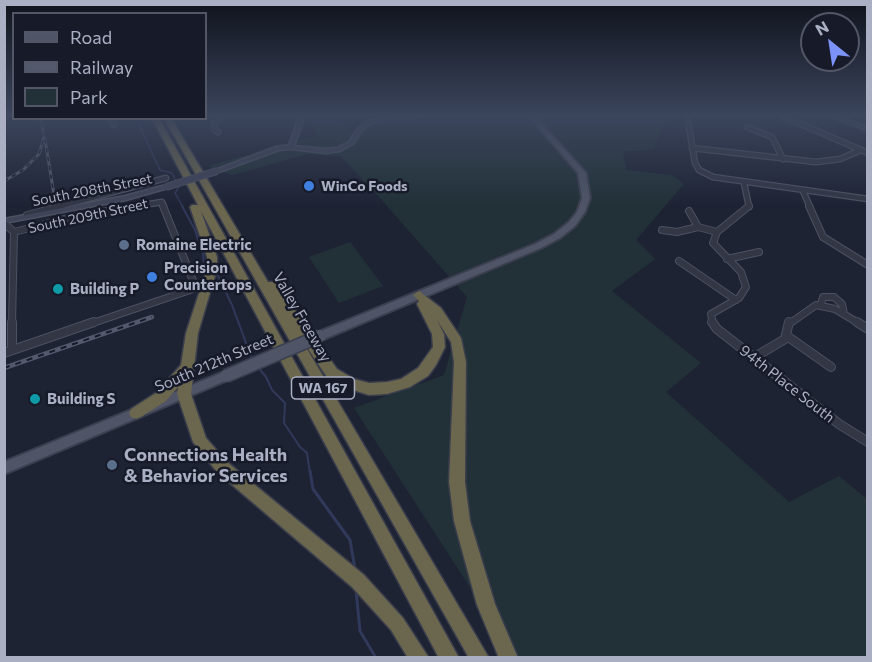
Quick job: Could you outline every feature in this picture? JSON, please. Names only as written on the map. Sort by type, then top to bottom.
[{"type":"highway","name":"WA 167","points":[[169,146],[450,657]]},
{"type":"highway","name":"Valley Freeway","points":[[183,146],[480,657]]},
{"type":"highway","points":[[191,188],[211,250],[212,269],[201,288],[184,394],[200,442],[212,459],[334,559],[376,599],[420,657]]},
{"type":"highway","points":[[254,266],[277,292],[328,369],[341,380],[362,388],[382,388],[405,383],[423,372],[432,361],[439,347],[438,334],[419,295]]},
{"type":"highway","points":[[419,295],[437,311],[457,341],[460,362],[457,482],[462,521],[486,605],[509,657]]},
{"type":"highway","points":[[136,413],[161,397],[188,366]]},
{"type":"main road","name":"South 212th Street","points":[[4,468],[557,236],[578,218],[586,198],[585,182],[580,169],[559,146]]},
{"type":"street","name":"South 208th Street","points":[[4,222],[27,215],[126,198],[217,171],[268,151],[291,147],[326,151],[338,150],[346,146]]},
{"type":"street","points":[[776,146],[783,159]]},
{"type":"street","points":[[851,146],[867,153]]},
{"type":"street","points":[[861,150],[832,161],[783,159],[692,148],[695,164],[699,170],[718,179],[867,199]]},
{"type":"street","points":[[27,215],[166,178]]},
{"type":"street","points":[[679,261],[736,300],[744,293],[746,282],[741,272],[715,248],[713,243],[717,232],[749,207],[744,183]]},
{"type":"street","points":[[803,191],[823,237],[867,264]]},
{"type":"street","name":"South 209th Street","points":[[14,232],[76,216],[162,202],[201,288]]},
{"type":"street","points":[[689,211],[698,227]]},
{"type":"street","points":[[4,222],[14,232],[8,352],[201,288]]},
{"type":"street","points":[[662,230],[677,232],[698,227],[717,232]]},
{"type":"street","points":[[726,259],[759,252]]},
{"type":"street","points":[[821,304],[823,297],[834,297],[842,304],[841,313]]},
{"type":"street","name":"94th Place South","points":[[736,300],[711,314],[711,321],[753,358],[839,424],[867,442]]},
{"type":"street","points":[[753,358],[787,336],[789,322],[816,304],[841,313],[867,329]]},
{"type":"street","points":[[787,336],[831,367]]},
{"type":"green space","points":[[279,146],[655,146],[654,149],[623,152],[626,170],[672,175],[684,184],[636,240],[655,259],[612,291],[701,363],[666,392],[789,502],[839,476],[867,499],[867,657],[515,657],[354,408],[444,375],[467,297],[341,157],[308,154],[232,175],[208,166]]},
{"type":"green space","points":[[350,242],[383,286],[339,303],[309,257]]},
{"type":"waterway","points":[[149,146],[160,170],[172,173],[179,187],[175,193],[183,207]]},
{"type":"waterway","points":[[182,206],[195,230],[203,254],[204,267]]},
{"type":"waterway","points":[[216,272],[232,305],[252,359]]},
{"type":"waterway","points":[[257,366],[266,377],[272,390],[285,403],[284,423],[300,447],[307,453],[310,473]]},
{"type":"waterway","points":[[310,471],[313,489],[350,540],[355,569]]},
{"type":"waterway","points":[[356,590],[360,631],[376,658]]},
{"type":"railway","points":[[4,181],[23,170],[39,154],[41,146]]},
{"type":"railway","points":[[46,146],[54,195]]},
{"type":"railway","points":[[4,368],[152,317]]},
{"type":"place","name":"WinCo Foods","points":[[309,186]]},
{"type":"place","name":"Romaine Electric","points":[[124,245]]},
{"type":"place","name":"Precision Countertops","points":[[152,277]]},
{"type":"place","name":"Building P","points":[[58,289]]},
{"type":"place","name":"Building S","points":[[35,399]]},
{"type":"place","name":"Connections Health & Behavior Services","points":[[112,465]]}]
